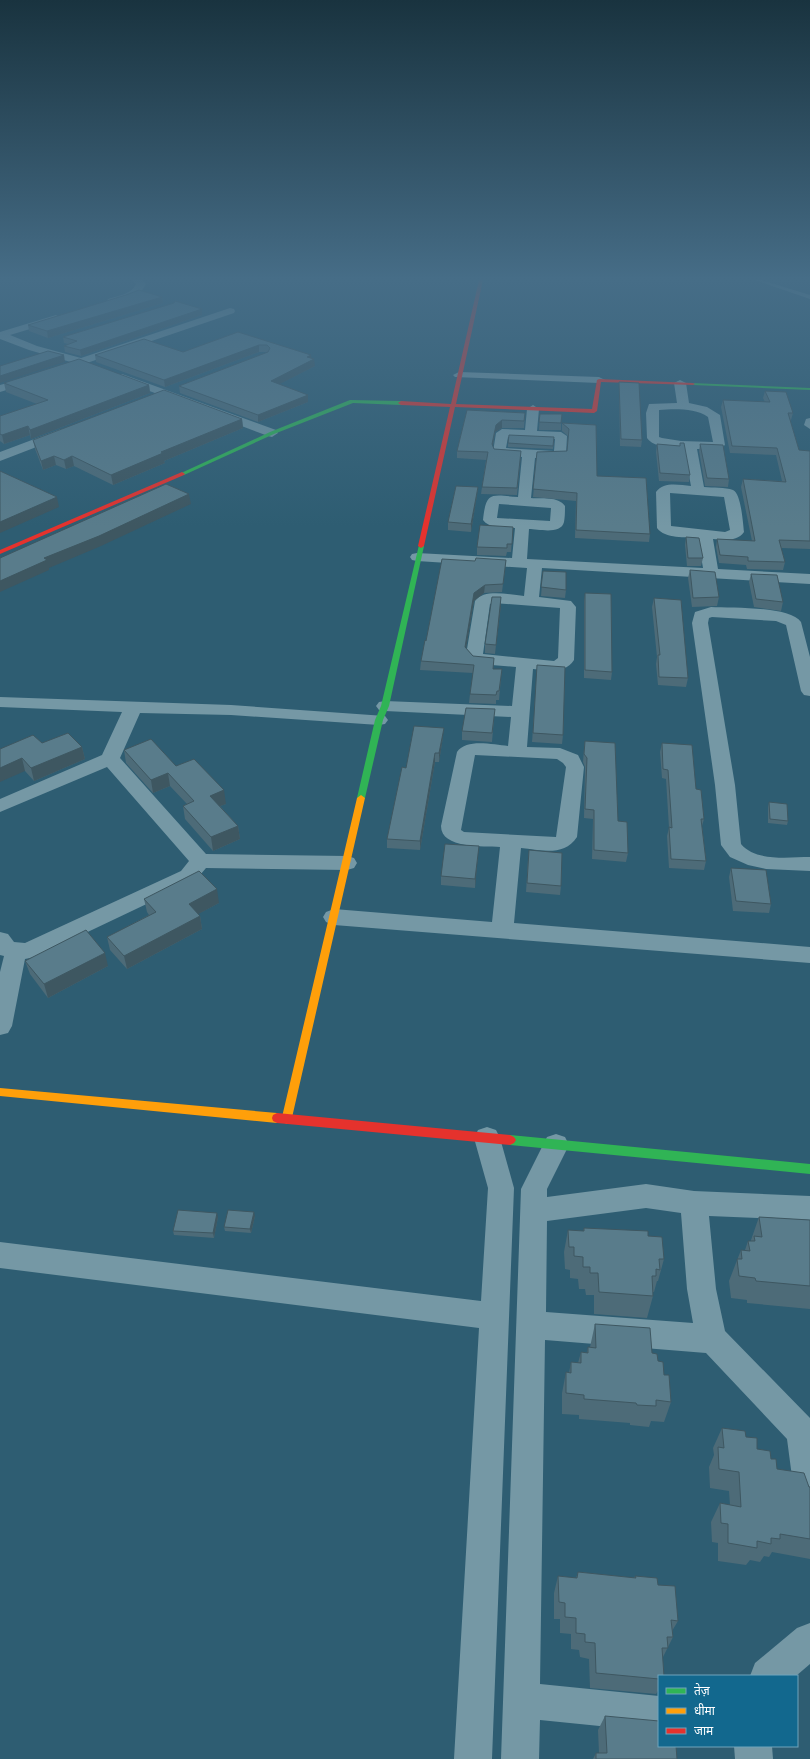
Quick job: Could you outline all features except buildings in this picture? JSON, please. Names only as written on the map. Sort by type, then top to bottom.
[{"type":"street","points":[[81,362],[95,367]]},
{"type":"street","points":[[59,370],[81,362]]},
{"type":"street","points":[[287,1119],[462,362]]},
{"type":"street","points":[[109,372],[272,433]]},
{"type":"street","points":[[0,389],[44,374]]},
{"type":"street","points":[[459,375],[810,389]]},
{"type":"street","points":[[0,552],[229,454],[272,433],[352,401],[594,411],[599,380]]},
{"type":"street","points":[[680,383],[684,408]]},
{"type":"street","points":[[152,398],[180,388]]},
{"type":"street","points":[[653,407],[684,408],[699,408],[714,415],[720,440],[719,445],[690,445],[659,442],[653,438],[653,407]]},
{"type":"street","points":[[531,434],[533,409]]},
{"type":"street","points":[[0,457],[72,429]]},
{"type":"street","points":[[502,433],[561,436],[560,455],[529,453],[499,452],[502,433]]},
{"type":"street","points":[[690,445],[698,490]]},
{"type":"street","points":[[524,501],[529,453]]},
{"type":"street","points":[[666,489],[698,490],[721,491],[731,495],[737,532],[727,536],[705,535],[669,532],[664,528],[662,492],[666,489]]},
{"type":"street","points":[[524,501],[556,504],[558,506],[557,523],[551,526],[522,524],[498,523],[490,520],[492,502],[524,501]]},
{"type":"street","points":[[519,562],[522,524]]},
{"type":"street","points":[[705,535],[711,573]]},
{"type":"street","points":[[417,557],[810,579]]},
{"type":"street","points":[[531,601],[535,563]]},
{"type":"street","points":[[492,598],[559,603],[568,607],[566,660],[558,666],[525,663],[485,661],[474,655],[483,601],[492,598]]},
{"type":"street","points":[[810,691],[799,620],[779,616],[711,612],[701,615],[700,620],[725,785],[731,845],[735,852],[744,858],[754,861],[810,864]]},
{"type":"street","points":[[517,752],[525,663]]},
{"type":"street","points":[[0,702],[133,708],[382,713],[520,712]]},
{"type":"street","points":[[0,806],[110,759],[133,708]]},
{"type":"street","points":[[471,750],[517,752],[560,754],[571,759],[575,767],[567,837],[563,842],[558,844],[511,842],[456,837],[450,830],[466,752],[471,750]]},
{"type":"street","points":[[110,759],[200,861],[346,863]]},
{"type":"street","points":[[502,930],[511,842]]},
{"type":"street","points":[[0,1026],[8,945],[27,951],[188,876],[200,861]]},
{"type":"street","points":[[334,917],[810,955]]},
{"type":"street","points":[[0,1092],[810,1169]]},
{"type":"street","points":[[473,1759],[501,1188],[487,1138]]},
{"type":"street","points":[[520,1759],[534,1189],[556,1145]]},
{"type":"street","points":[[533,1211],[646,1196],[694,1203],[810,1208]]},
{"type":"street","points":[[694,1203],[701,1291],[707,1322],[713,1339],[806,1427],[810,1492]]},
{"type":"street","points":[[0,1255],[494,1316]]},
{"type":"street","points":[[531,1324],[713,1339]]},
{"type":"street","points":[[769,1675],[810,1641]]},
{"type":"street","points":[[522,1700],[658,1714]]},
{"type":"street","points":[[753,1747],[754,1759]]},
{"type":"traffic: fast","points":[[693,384],[810,389]]},
{"type":"traffic: fast","points":[[182,474],[272,433],[352,401],[401,403]]},
{"type":"traffic: fast","points":[[361,798],[379,720],[385,706],[421,546]]},
{"type":"traffic: fast","points":[[510,1140],[810,1169]]},
{"type":"traffic: slow","points":[[287,1119],[361,798]]},
{"type":"traffic: slow","points":[[0,1092],[277,1118]]},
{"type":"traffic: jam","points":[[421,546],[462,362]]},
{"type":"traffic: jam","points":[[401,403],[594,411],[599,380],[693,384]]},
{"type":"traffic: jam","points":[[0,552],[182,474]]},
{"type":"traffic: jam","points":[[277,1118],[510,1140]]}]
